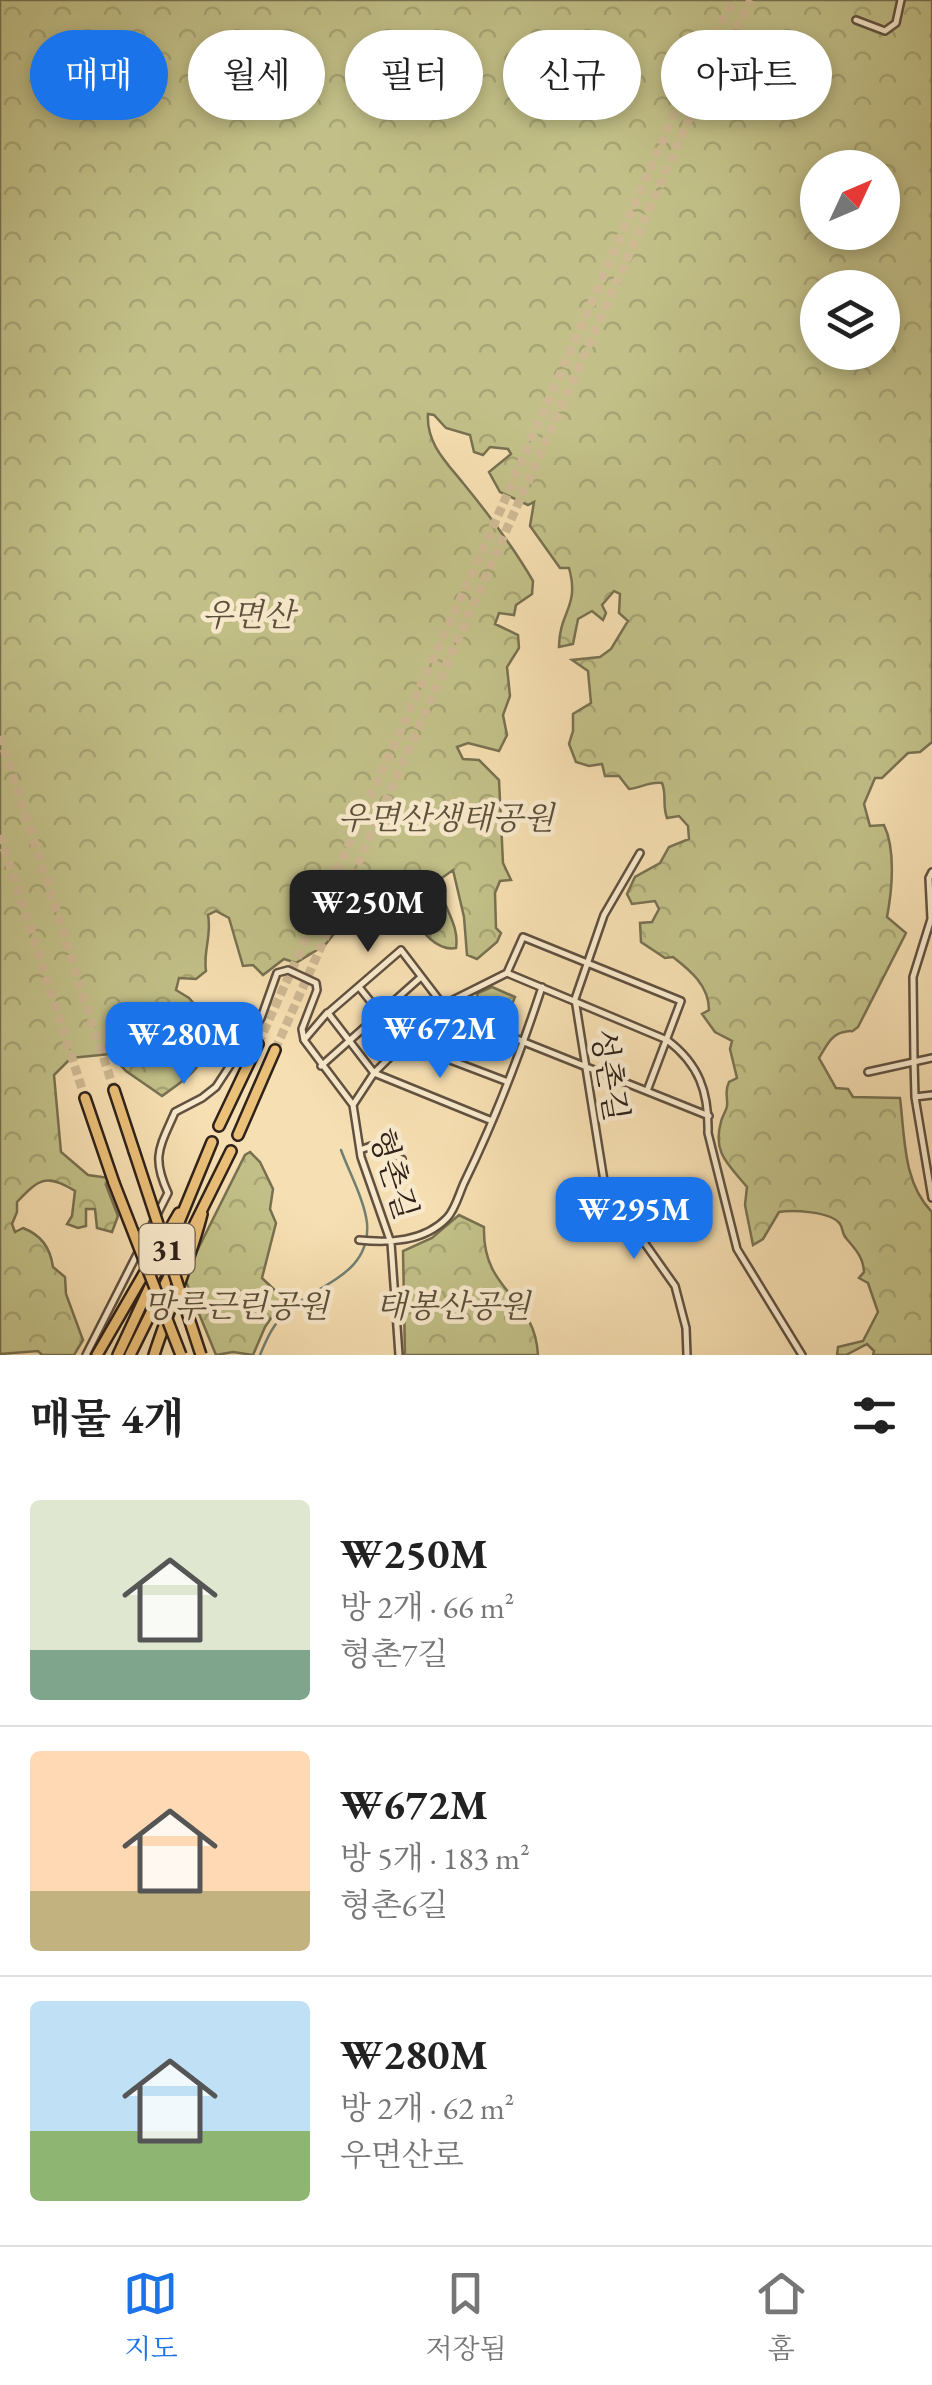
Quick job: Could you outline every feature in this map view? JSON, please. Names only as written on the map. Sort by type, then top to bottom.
[{"type":"highway","points":[[219,1126],[258,1044]]},
{"type":"highway","points":[[238,1135],[275,1050]]},
{"type":"highway","points":[[114,1090],[201,1355]]},
{"type":"highway","points":[[84,1098],[181,1355]]},
{"type":"highway","name":"31","points":[[118,1355],[212,1142]]},
{"type":"highway","name":"31","points":[[130,1355],[231,1151]]},
{"type":"highway","points":[[97,1355],[168,1227],[189,1198]]},
{"type":"highway","points":[[154,1355],[204,1206]]},
{"type":"street","points":[[856,20],[885,31],[896,23],[900,0]]},
{"type":"street","name":"성촌길","points":[[640,853],[604,915],[575,999],[604,1187],[675,1286],[688,1355]]},
{"type":"street","points":[[932,872],[928,878],[931,918],[913,978],[916,1097],[932,1198]]},
{"type":"street","points":[[646,1092],[667,1040],[681,1001],[522,937],[507,973],[667,1040],[688,1056],[699,1076],[708,1133],[738,1249],[802,1355]]},
{"type":"street","points":[[304,1040],[328,1013],[400,950],[442,1005],[708,1116]]},
{"type":"street","points":[[86,1355],[168,1193],[156,1166],[156,1156],[175,1112],[216,1086],[256,1027],[277,974],[288,970],[316,983],[302,1029],[304,1040],[352,1105]]},
{"type":"street","name":"형촌길","points":[[399,1355],[391,1242],[360,1150],[352,1105],[374,1073],[442,1005],[507,973]]},
{"type":"street","points":[[320,1066],[422,977]]},
{"type":"street","points":[[359,1240],[391,1242],[416,1237],[448,1218],[508,1082],[542,986]]},
{"type":"street","points":[[358,987],[403,1042],[508,1082]]},
{"type":"street","points":[[328,1013],[374,1073],[492,1121]]},
{"type":"street","points":[[868,1072],[932,1058]]},
{"type":"street","points":[[916,1097],[932,1095]]},
{"type":"street","points":[[920,1130],[932,1128]]},
{"type":"street","points":[[360,1150],[370,1146],[402,1159]]},
{"type":"green space","name":"우면산","points":[[0,0],[932,0],[932,742],[920,752],[908,753],[882,778],[875,778],[864,804],[870,826],[884,825],[888,835],[892,858],[887,917],[906,933],[858,1027],[836,1035],[819,1058],[836,1088],[848,1089],[853,1097],[900,1098],[910,1174],[932,1212],[932,1355],[873,1355],[867,1344],[846,1355],[837,1355],[838,1347],[863,1341],[878,1312],[868,1283],[859,1278],[864,1272],[860,1257],[835,1220],[811,1212],[779,1212],[763,1239],[753,1245],[745,1205],[747,1187],[728,1165],[719,1142],[727,1106],[726,1091],[729,1082],[737,1078],[730,1049],[732,1041],[715,1032],[702,1014],[709,1010],[708,1001],[692,974],[673,957],[665,958],[641,942],[640,923],[652,922],[659,909],[655,901],[632,904],[627,894],[635,877],[660,863],[669,847],[689,839],[688,826],[679,816],[667,818],[662,783],[629,789],[619,776],[605,776],[602,764],[576,762],[569,744],[573,714],[591,703],[588,671],[572,660],[600,657],[611,649],[628,621],[619,613],[620,594],[614,591],[602,605],[606,613],[603,620],[592,611],[578,619],[573,644],[559,647],[571,601],[569,568],[560,568],[530,526],[534,502],[528,505],[500,492],[489,472],[511,454],[508,449],[490,447],[483,455],[474,452],[470,435],[446,428],[428,414],[430,434],[438,452],[500,531],[533,581],[532,594],[516,605],[514,615],[499,613],[495,624],[518,635],[519,648],[507,667],[510,696],[503,715],[507,735],[499,751],[468,743],[457,747],[463,759],[479,760],[499,780],[503,863],[511,880],[500,881],[495,893],[496,928],[501,933],[497,942],[477,959],[467,955],[464,917],[453,870],[439,880],[455,930],[456,948],[446,948],[428,937],[391,892],[378,912],[337,930],[325,945],[296,963],[284,959],[263,975],[253,965],[243,966],[229,918],[216,911],[208,915],[206,971],[196,979],[179,978],[176,990],[189,998],[206,1018],[206,1045],[192,1072],[162,1096],[126,1071],[110,1054],[71,1058],[54,1075],[61,1152],[88,1175],[109,1178],[106,1185],[118,1216],[112,1232],[97,1228],[95,1209],[86,1209],[86,1226],[67,1224],[75,1191],[50,1181],[37,1184],[17,1202],[12,1224],[15,1232],[23,1228],[29,1231],[47,1248],[53,1267],[65,1277],[66,1294],[83,1340],[74,1355],[42,1355],[38,1351],[0,1354]]},
{"type":"green space","points":[[492,987],[515,997],[502,1028],[471,1014],[478,993]]},
{"type":"green space","name":"망루근린공원","points":[[250,1152],[260,1162],[273,1189],[270,1209],[276,1223],[262,1278],[284,1299],[265,1327],[253,1355],[216,1355],[184,1277],[245,1155]]},
{"type":"green space","name":"태봉산공원","points":[[459,1215],[484,1227],[491,1266],[528,1319],[538,1355],[405,1355],[403,1251],[432,1238]]},
{"type":"waterway","points":[[260,1355],[284,1315],[341,1276],[361,1254],[367,1223],[341,1150]]},
{"type":"tunnel","points":[[258,1044],[485,545],[681,99],[734,0]]},
{"type":"tunnel","points":[[275,1050],[695,106],[751,0]]},
{"type":"tunnel","points":[[0,736],[114,1090]]},
{"type":"tunnel","points":[[0,835],[85,1098]]},
{"type":"park label","name":"우면산생태공원","points":[[446,818]]}]
